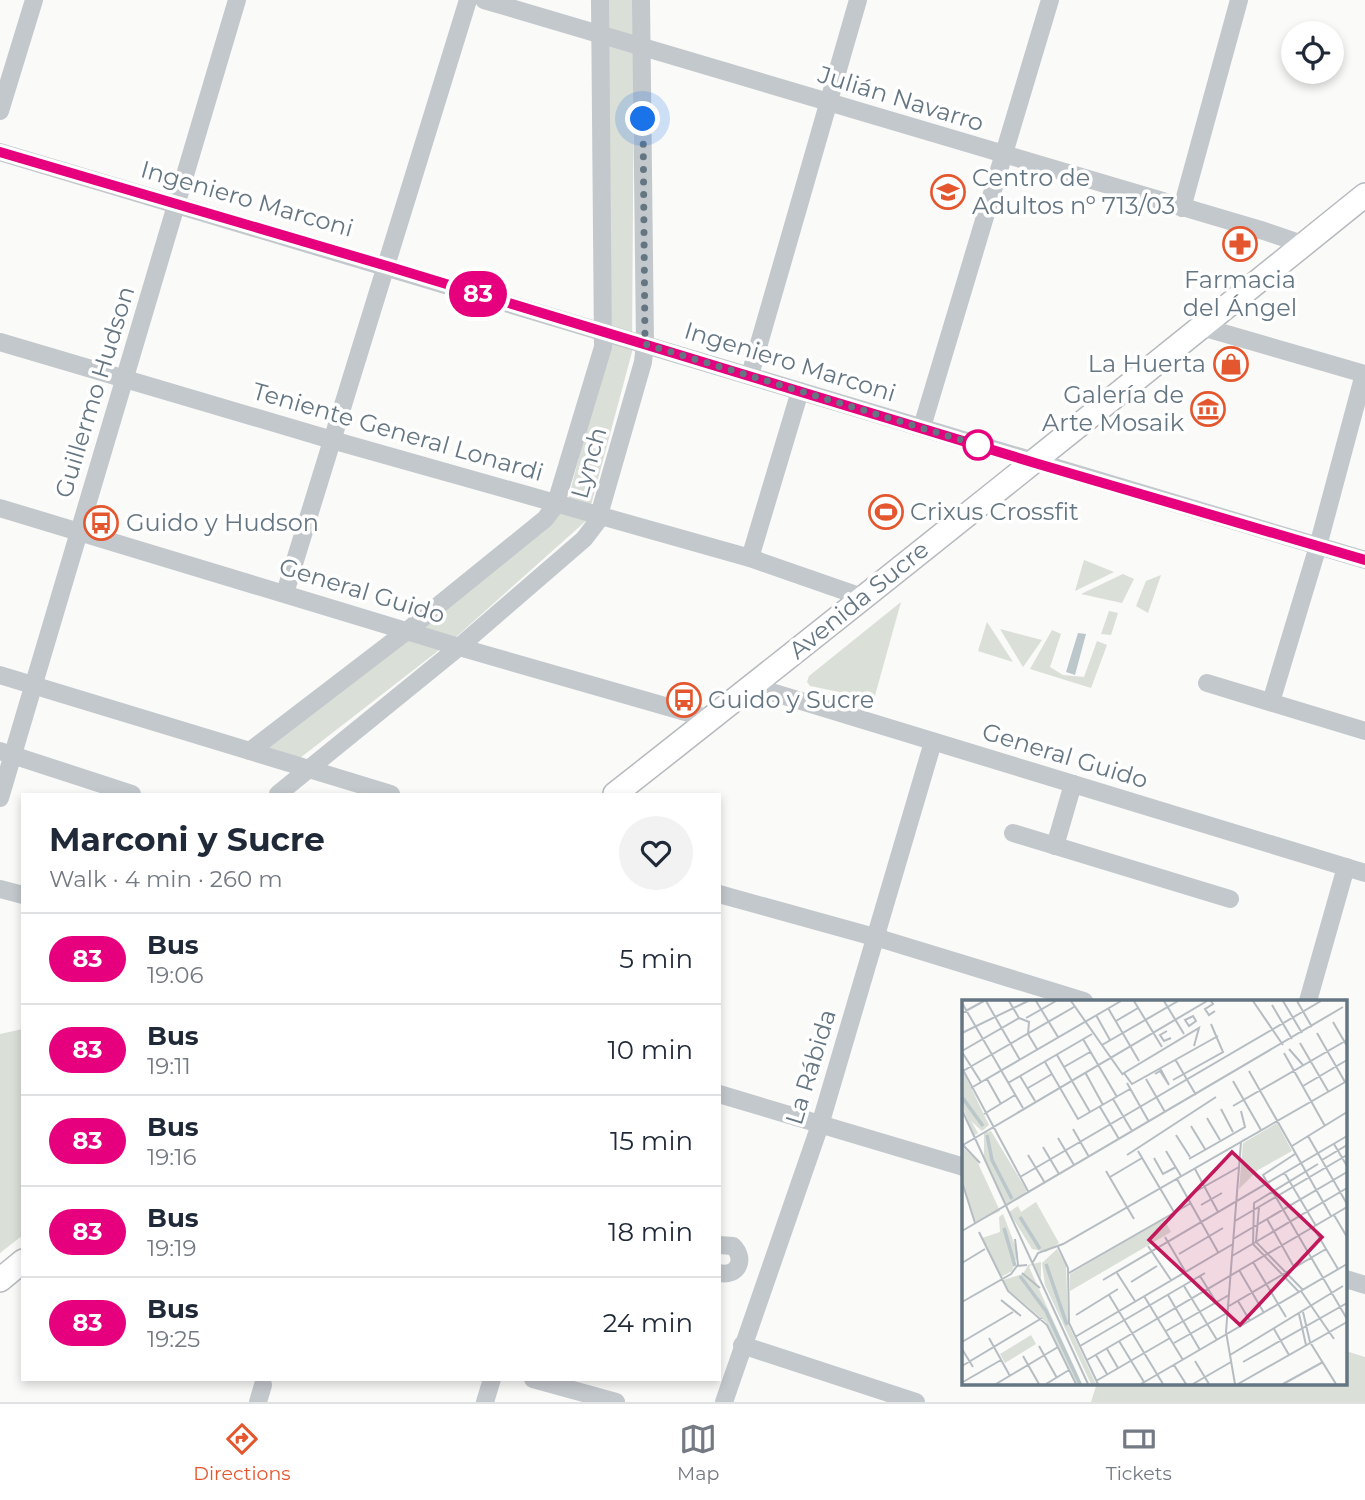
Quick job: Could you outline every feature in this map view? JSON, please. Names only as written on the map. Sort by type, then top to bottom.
[{"type":"main road","name":"Avenida Sucre","points":[[616,793],[1363,200]]},
{"type":"main road","points":[[0,1280],[21,1263]]},
{"type":"street","points":[[0,111],[34,0]]},
{"type":"street","name":"Guillermo Hudson","points":[[0,798],[6,753],[33,685],[237,0]]},
{"type":"street","points":[[285,593],[468,0]]},
{"type":"street","name":"Julián Navarro","points":[[484,0],[1305,245]]},
{"type":"street","name":"Lynch","points":[[250,751],[408,630],[545,519],[556,502],[603,346],[600,0]]},
{"type":"street","name":"Lynch","points":[[279,793],[459,647],[584,539],[600,515],[643,362],[645,344],[641,0]]},
{"type":"street","points":[[750,375],[858,0]]},
{"type":"street","points":[[922,428],[1050,0]]},
{"type":"street","points":[[1182,208],[1239,0]]},
{"type":"street","name":"Ingeniero Marconi","points":[[0,152],[1365,560]]},
{"type":"street","points":[[1202,327],[1364,374],[1318,546],[1271,702]]},
{"type":"street","name":"Teniente General Lonardi","points":[[0,342],[332,440],[750,558],[862,597]]},
{"type":"street","points":[[750,558],[800,391]]},
{"type":"street","name":"General Guido","points":[[0,508],[459,647],[710,719]]},
{"type":"street","points":[[0,675],[388,793]]},
{"type":"street","points":[[1207,683],[1365,731]]},
{"type":"street","name":"General Guido","points":[[752,686],[1365,873]]},
{"type":"street","name":"La Rábida","points":[[723,1402],[820,1125],[933,742]]},
{"type":"street","points":[[6,753],[129,793]]},
{"type":"street","points":[[1055,846],[1073,784]]},
{"type":"street","points":[[1013,833],[1230,898]]},
{"type":"street","points":[[1308,1000],[1346,867]]},
{"type":"street","points":[[0,889],[21,894]]},
{"type":"street","points":[[721,895],[1081,1000]]},
{"type":"street","points":[[721,1095],[962,1166]]},
{"type":"street","points":[[721,1245],[733,1246],[740,1254],[740,1260],[736,1270],[721,1273]]},
{"type":"street","points":[[1348,1280],[1365,1285]]},
{"type":"street","points":[[742,1345],[916,1402]]},
{"type":"street","points":[[485,1402],[491,1381]]},
{"type":"street","points":[[540,1381],[616,1402]]},
{"type":"shaded area","points":[[604,0],[633,0],[632,352],[587,520],[456,637],[300,758],[264,750],[566,508],[608,343]]},
{"type":"shaded area","points":[[1084,560],[1114,572],[1075,591]]},
{"type":"shaded area","points":[[1123,574],[1134,579],[1122,603],[1081,594]]},
{"type":"shaded area","points":[[1161,575],[1148,613],[1136,606],[1146,581]]},
{"type":"shaded area","points":[[901,602],[874,699],[810,686],[807,682],[809,676]]},
{"type":"shaded area","points":[[1109,611],[1118,613],[1111,635],[1101,634]]},
{"type":"shaded area","points":[[987,622],[1013,662],[978,651]]},
{"type":"shaded area","points":[[1000,629],[1042,640],[1023,667]]},
{"type":"shaded area","points":[[1052,630],[1061,634],[1050,667],[1063,675],[1084,677],[1097,641],[1107,645],[1091,688],[1030,669]]},
{"type":"shaded area","points":[[1078,633],[1086,634],[1075,675],[1066,672]]},
{"type":"shaded area","points":[[21,1029],[21,1237],[0,1253],[0,1034]]},
{"type":"shaded area","points":[[1348,1352],[1365,1357],[1365,1402],[1091,1402],[1097,1384],[1348,1384]]},
{"type":"bus line","name":"83","points":[[0,152],[1365,560]]},
{"type":"place","name":"Centro de Adultos nº 713/03","points":[[948,192]]},
{"type":"place","name":"Farmacia del Ángel","points":[[1240,244]]},
{"type":"place","name":"La Huerta","points":[[1231,364]]},
{"type":"place","name":"Galería de Arte Mosaik","points":[[1208,409]]},
{"type":"place","name":"Crixus Crossfit","points":[[886,512]]},
{"type":"place","name":"Guido y Hudson","points":[[101,523]]},
{"type":"place","name":"Guido y Sucre","points":[[684,700]]},
{"type":"route","points":[[643,119],[645,344],[978,445]]}]
